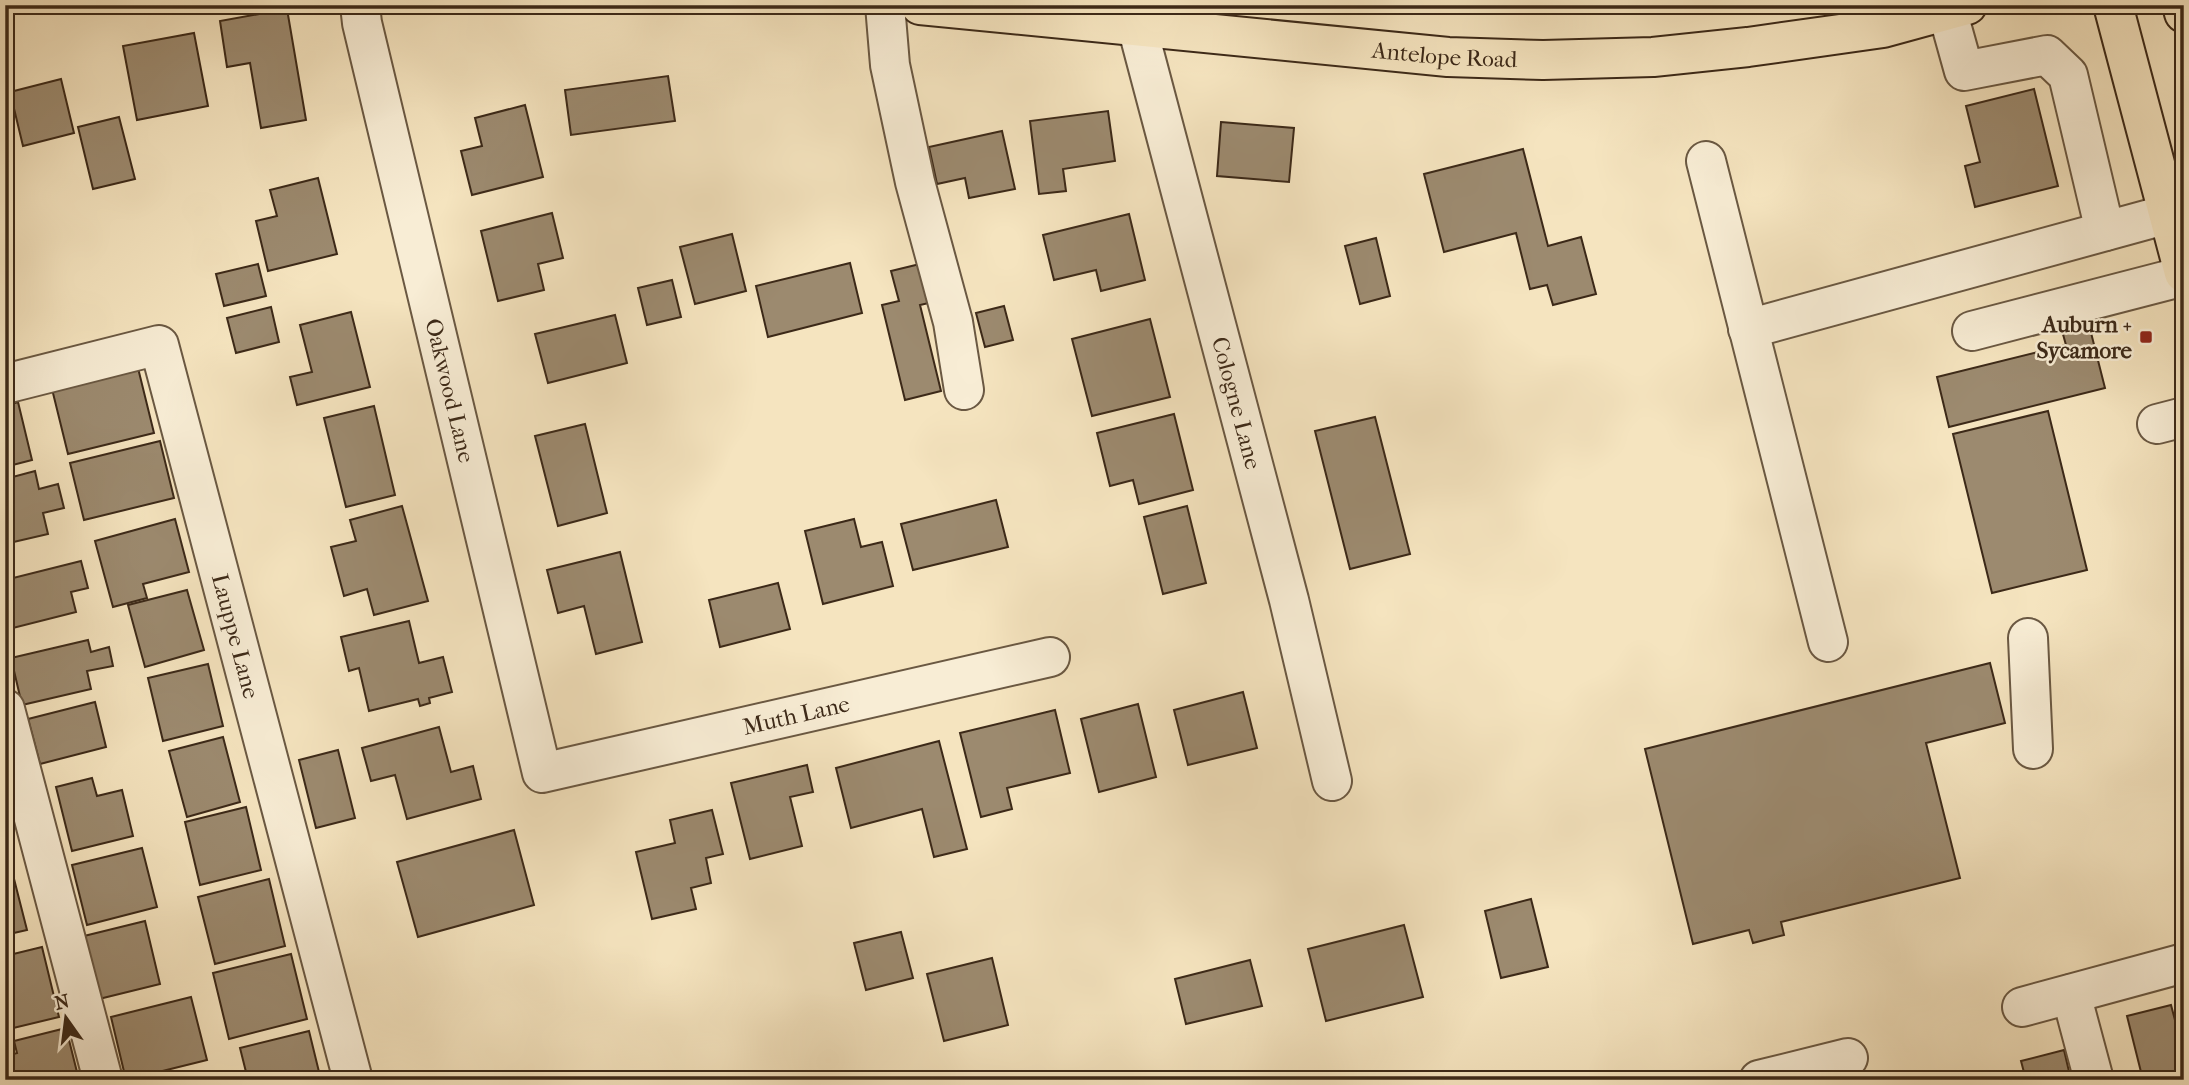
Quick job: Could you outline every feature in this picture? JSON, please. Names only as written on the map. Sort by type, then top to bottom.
[{"type":"main road","name":"Antelope Road","points":[[919,5],[1448,57],[1543,60],[1653,57],[1748,47],[1883,27],[1957,8]]},
{"type":"main road","points":[[2113,5],[2184,274]]},
{"type":"main road","points":[[2182,5],[2184,13]]},
{"type":"street","name":"Oakwood Lane","points":[[360,5],[362,23],[542,773]]},
{"type":"street","points":[[885,5],[890,65],[915,182],[953,322],[964,390]]},
{"type":"street","points":[[1957,8],[1964,71],[2047,55],[2068,75],[2105,231]]},
{"type":"street","name":"Cologne Lane","points":[[1137,26],[1289,600],[1332,781]]},
{"type":"street","points":[[1706,161],[1828,642]]},
{"type":"street","points":[[1748,329],[2168,214]]},
{"type":"street","points":[[1972,331],[2184,274]]},
{"type":"street","name":"Lauppe Lane","points":[[5,384],[159,345],[353,1080]]},
{"type":"street","points":[[2028,638],[2033,749]]},
{"type":"street","name":"Muth Lane","points":[[542,773],[1050,657]]},
{"type":"street","points":[[5,709],[103,1080]]},
{"type":"street","points":[[2022,1007],[2184,963]]},
{"type":"street","points":[[2071,994],[2094,1080]]},
{"type":"street","points":[[1759,1080],[1849,1058]]},
{"type":"building","points":[[287,9],[306,120],[261,128],[250,63],[227,67],[220,21]]},
{"type":"building","points":[[194,33],[208,106],[137,120],[123,46]]},
{"type":"building","points":[[668,76],[675,121],[571,135],[565,90]]},
{"type":"building","points":[[61,79],[74,133],[23,146],[10,92]]},
{"type":"building","points":[[2034,89],[2058,186],[1975,207],[1965,166],[1980,162],[1966,106]]},
{"type":"building","points":[[525,105],[543,177],[472,195],[461,151],[482,146],[475,118]]},
{"type":"building","points":[[1108,111],[1115,161],[1063,169],[1066,191],[1039,194],[1030,121]]},
{"type":"building","points":[[119,117],[135,179],[93,189],[78,127]]},
{"type":"building","points":[[1221,122],[1294,128],[1289,182],[1217,176]]},
{"type":"building","points":[[1002,131],[1015,189],[969,198],[965,178],[937,184],[929,147]]},
{"type":"building","points":[[1523,149],[1548,246],[1581,237],[1596,294],[1553,305],[1547,285],[1530,289],[1516,233],[1444,252],[1424,174]]},
{"type":"building","points":[[318,178],[337,254],[268,271],[256,221],[277,216],[270,190]]},
{"type":"building","points":[[552,213],[563,258],[538,264],[544,290],[498,301],[481,231]]},
{"type":"building","points":[[1129,214],[1145,280],[1101,291],[1096,270],[1054,280],[1043,235]]},
{"type":"building","points":[[732,234],[746,291],[695,304],[680,247]]},
{"type":"building","points":[[1376,238],[1390,296],[1360,304],[1345,246]]},
{"type":"building","points":[[850,263],[862,313],[768,337],[756,286]]},
{"type":"building","points":[[924,263],[933,302],[920,305],[941,391],[905,400],[882,305],[899,301],[891,271]]},
{"type":"building","points":[[258,264],[266,296],[224,306],[216,274]]},
{"type":"building","points":[[672,280],[681,317],[647,325],[638,288]]},
{"type":"building","points":[[1004,306],[1013,340],[985,347],[976,313]]},
{"type":"building","points":[[271,307],[279,342],[236,353],[227,318]]},
{"type":"building","points":[[351,312],[370,387],[297,405],[290,377],[312,372],[300,325]]},
{"type":"building","points":[[2086,313],[2105,388],[1949,427],[1937,377],[2066,345],[2059,320]]},
{"type":"building","points":[[615,315],[627,363],[548,383],[535,334]]},
{"type":"building","points":[[1150,319],[1170,397],[1092,416],[1072,339]]},
{"type":"building","points":[[138,368],[154,433],[68,454],[52,389]]},
{"type":"building","points":[[18,402],[32,460],[5,467],[5,406]]},
{"type":"building","points":[[374,406],[395,495],[346,507],[324,418]]},
{"type":"building","points":[[2048,411],[2087,570],[1992,593],[1953,434]]},
{"type":"building","points":[[1174,414],[1193,490],[1139,504],[1133,480],[1110,486],[1097,433]]},
{"type":"building","points":[[1375,417],[1410,554],[1350,569],[1315,431]]},
{"type":"building","points":[[585,424],[607,513],[558,526],[535,436]]},
{"type":"building","points":[[160,441],[174,498],[84,520],[70,463]]},
{"type":"building","points":[[35,471],[39,489],[58,484],[64,508],[43,513],[48,534],[5,544],[5,479]]},
{"type":"building","points":[[996,500],[1008,547],[913,570],[901,524]]},
{"type":"building","points":[[402,506],[428,601],[374,615],[367,589],[344,596],[331,547],[356,541],[350,520]]},
{"type":"building","points":[[1187,506],[1206,583],[1163,594],[1144,517]]},
{"type":"building","points":[[175,519],[189,572],[143,584],[147,598],[113,607],[95,541]]},
{"type":"building","points":[[854,519],[861,547],[882,542],[893,586],[823,604],[805,531]]},
{"type":"building","points":[[620,552],[642,642],[596,654],[584,606],[558,613],[547,570]]},
{"type":"building","points":[[81,561],[88,588],[71,592],[76,612],[5,630],[5,580]]},
{"type":"building","points":[[778,583],[790,629],[720,647],[709,600]]},
{"type":"building","points":[[187,590],[204,650],[145,667],[128,605]]},
{"type":"building","points":[[409,621],[419,663],[443,657],[452,692],[429,698],[430,703],[420,706],[418,699],[369,711],[359,668],[349,671],[341,637]]},
{"type":"building","points":[[88,640],[91,652],[109,647],[113,666],[87,671],[91,689],[22,705],[11,658]]},
{"type":"building","points":[[1990,663],[2005,723],[1926,743],[1960,878],[1781,922],[1784,935],[1753,943],[1749,930],[1693,944],[1645,749]]},
{"type":"building","points":[[208,664],[223,726],[163,741],[148,678]]},
{"type":"building","points":[[1243,692],[1257,748],[1188,765],[1174,710]]},
{"type":"building","points":[[95,702],[106,747],[40,764],[28,719]]},
{"type":"building","points":[[1138,704],[1156,777],[1099,792],[1081,719]]},
{"type":"building","points":[[1055,710],[1070,773],[1007,788],[1012,809],[981,817],[960,733]]},
{"type":"building","points":[[439,727],[451,772],[473,766],[481,799],[407,819],[395,775],[371,781],[362,748]]},
{"type":"building","points":[[223,737],[240,802],[187,817],[169,751]]},
{"type":"building","points":[[939,741],[967,849],[934,857],[922,809],[851,828],[836,768]]},
{"type":"building","points":[[338,750],[355,818],[316,828],[299,760]]},
{"type":"building","points":[[807,765],[813,792],[790,797],[802,846],[750,859],[731,783]]},
{"type":"building","points":[[92,778],[97,796],[122,790],[133,836],[72,851],[56,787]]},
{"type":"building","points":[[246,807],[261,870],[200,885],[185,822]]},
{"type":"building","points":[[712,810],[723,854],[706,858],[711,883],[691,888],[696,909],[652,919],[636,852],[675,843],[670,820]]},
{"type":"building","points":[[514,830],[534,905],[418,937],[397,862]]},
{"type":"building","points":[[142,848],[157,907],[87,925],[72,865]]},
{"type":"building","points":[[12,871],[27,930],[5,935],[5,873]]},
{"type":"building","points":[[269,879],[285,946],[215,964],[198,897]]},
{"type":"building","points":[[1531,899],[1548,967],[1501,978],[1485,911]]},
{"type":"building","points":[[145,921],[160,984],[99,999],[84,936]]},
{"type":"building","points":[[1404,925],[1423,997],[1326,1021],[1308,949]]},
{"type":"building","points":[[901,932],[913,978],[866,990],[854,943]]},
{"type":"building","points":[[42,947],[59,1017],[5,1030],[5,956]]},
{"type":"building","points":[[291,954],[307,1019],[229,1039],[213,973]]},
{"type":"building","points":[[992,958],[1008,1025],[944,1041],[927,974]]},
{"type":"building","points":[[1250,960],[1262,1006],[1186,1024],[1175,979]]},
{"type":"building","points":[[191,997],[207,1060],[126,1080],[111,1017]]},
{"type":"building","points":[[2171,1005],[2184,1054],[2184,1073],[2156,1080],[2143,1080],[2127,1016]]},
{"type":"building","points":[[66,1028],[79,1080],[12,1080],[6,1056],[17,1053],[14,1041]]},
{"type":"building","points":[[309,1031],[321,1080],[248,1080],[240,1048]]},
{"type":"building","points":[[2064,1050],[2071,1080],[2026,1080],[2021,1061]]},
{"type":"place","name":"Auburn + Sycamore","points":[[2146,337]]}]
